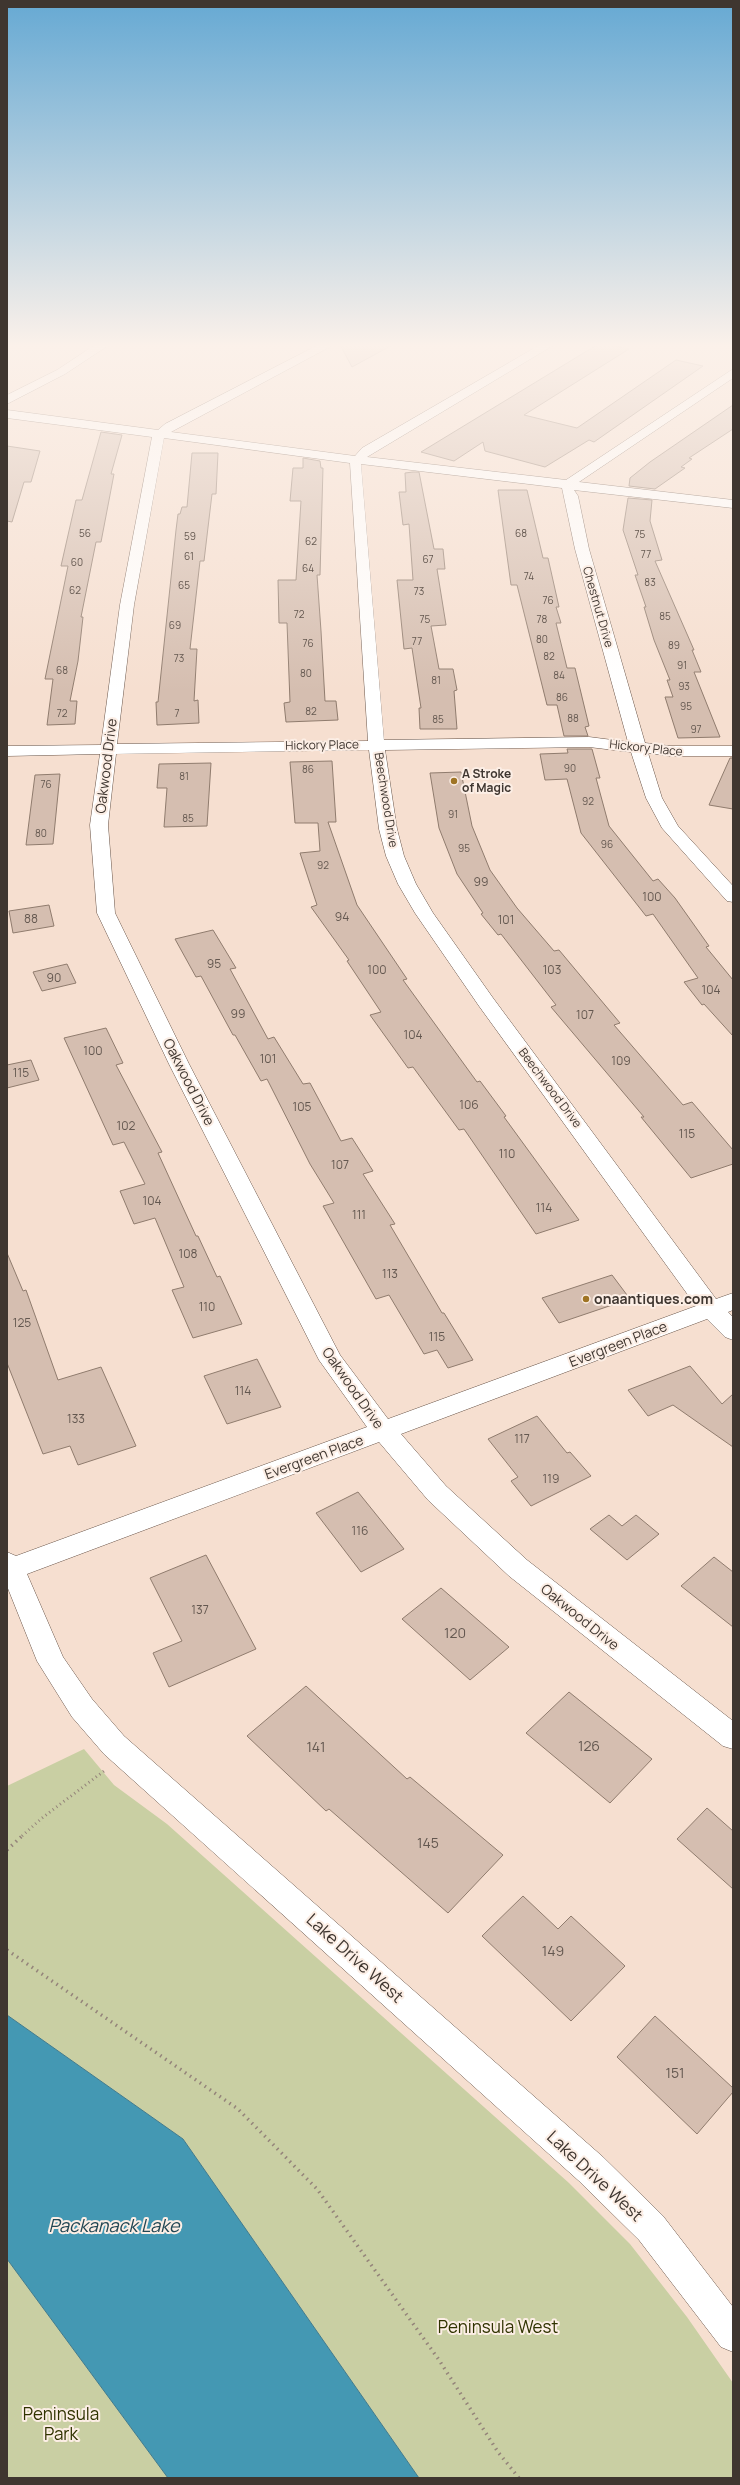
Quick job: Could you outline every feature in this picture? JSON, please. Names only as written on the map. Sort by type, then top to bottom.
[{"type":"street","name":"Oakwood Drive","points":[[154,459],[127,605],[99,825],[106,913],[179,1064],[331,1360],[384,1432],[437,1493],[518,1568],[733,1737]]},
{"type":"street","points":[[350,459],[568,486],[733,504]]},
{"type":"street","points":[[568,486],[607,459]]},
{"type":"street","name":"Beechwood Drive","points":[[358,460],[355,472],[364,564],[377,744],[388,829],[407,884],[424,913],[486,1002],[711,1309],[733,1331]]},
{"type":"street","name":"Chestnut Drive","points":[[568,486],[582,549],[637,747],[654,798],[671,828],[733,897]]},
{"type":"street","name":"Hickory Place","points":[[7,750],[589,742],[696,752],[733,751]]},
{"type":"street","name":"Evergreen Place","points":[[8,1567],[384,1432],[733,1301]]},
{"type":"street","name":"Lake Drive West","points":[[8,1567],[21,1586],[53,1664],[90,1720],[125,1756],[190,1810],[590,2169],[651,2228],[733,2336]]},
{"type":"path","points":[[7,1850],[42,1818],[125,1756]]},
{"type":"path","points":[[7,1950],[238,2109],[311,2184],[439,2360],[498,2452],[519,2478]]},
{"type":"green space","name":"Peninsula West","points":[[84,1749],[114,1785],[167,1824],[569,2183],[630,2244],[687,2317],[733,2383],[733,2478],[419,2478],[183,2139],[7,2015],[7,1786]]},
{"type":"green space","name":"Peninsula Park","points":[[7,2259],[168,2478],[7,2478]]},
{"type":"water","name":"Packanack Lake","points":[[7,2015],[183,2139],[419,2478],[168,2478],[7,2259]]},
{"type":"building","points":[[7,459],[38,459],[31,482],[24,482],[12,522],[7,521]]},
{"type":"building","points":[[93,459],[115,459],[111,474],[114,474],[101,542],[96,542],[81,617],[83,617],[78,661],[70,701],[77,701],[75,724],[47,725],[53,679],[45,679],[68,566],[61,566],[76,500],[82,500]]},
{"type":"building","points":[[191,459],[218,459],[216,494],[212,494],[204,561],[200,561],[190,649],[197,649],[194,701],[198,700],[199,723],[157,725],[156,702],[158,702],[178,514],[180,514],[182,507],[187,507]]},
{"type":"building","points":[[303,459],[308,459],[320,461],[321,468],[323,468],[320,575],[317,575],[325,701],[336,701],[338,720],[286,722],[284,703],[290,702],[287,623],[279,623],[278,580],[296,580],[301,501],[290,501],[293,468],[303,468]]},
{"type":"building","points":[[447,459],[457,459],[454,461]]},
{"type":"building","points":[[515,459],[558,459],[545,467]]},
{"type":"building","points":[[654,459],[692,459],[681,467],[685,468],[655,489],[629,486],[630,478]]},
{"type":"building","points":[[419,472],[434,549],[443,549],[445,569],[437,569],[446,625],[431,626],[439,669],[453,669],[457,690],[454,691],[457,729],[420,729],[419,708],[421,708],[412,648],[404,649],[397,580],[413,580],[409,524],[403,525],[399,492],[406,492],[405,473]]},
{"type":"building","points":[[498,490],[527,490],[543,558],[548,558],[559,607],[556,607],[561,623],[556,623],[567,668],[575,668],[589,726],[585,727],[588,736],[564,736],[557,705],[547,705],[517,585],[511,585]]},
{"type":"building","points":[[628,498],[652,500],[650,521],[662,560],[655,561],[694,650],[692,650],[701,672],[694,672],[720,737],[678,738],[665,697],[673,697],[667,680],[670,680],[654,640],[644,607],[646,607],[635,575],[638,575],[623,530]]},
{"type":"building","points":[[567,749],[592,749],[600,778],[596,778],[609,826],[653,881],[658,879],[675,898],[709,946],[706,947],[733,980],[733,1036],[704,1004],[702,1005],[684,982],[698,978],[653,914],[646,916],[581,833],[567,779],[545,780],[540,754],[568,753]]},
{"type":"building","points":[[730,758],[733,758],[733,809],[709,805]]},
{"type":"building","points":[[332,761],[336,822],[328,822],[357,905],[407,979],[403,980],[477,1082],[480,1081],[506,1116],[504,1117],[579,1220],[536,1234],[464,1129],[459,1130],[413,1067],[408,1068],[370,1015],[381,1012],[347,961],[349,960],[311,907],[317,905],[300,853],[320,851],[318,823],[295,823],[290,762]]},
{"type":"building","points":[[211,763],[207,826],[164,827],[167,788],[157,788],[159,764]]},
{"type":"building","points":[[461,772],[472,826],[490,870],[517,908],[554,951],[559,950],[620,1023],[614,1025],[683,1105],[692,1102],[733,1150],[733,1164],[691,1178],[641,1117],[644,1117],[551,1007],[556,1005],[501,934],[498,935],[481,914],[483,913],[457,874],[439,828],[430,773]]},
{"type":"building","points":[[60,774],[53,844],[26,845],[35,775]]},
{"type":"building","points":[[49,905],[54,926],[13,933],[9,911]]},
{"type":"building","points":[[213,930],[236,968],[230,969],[268,1039],[274,1037],[303,1084],[310,1083],[341,1141],[352,1138],[373,1171],[363,1174],[395,1224],[390,1225],[442,1313],[444,1313],[473,1360],[448,1368],[437,1350],[424,1354],[389,1295],[376,1299],[323,1206],[334,1203],[310,1164],[267,1079],[261,1081],[235,1035],[233,1035],[201,976],[196,977],[175,939]]},
{"type":"building","points":[[67,964],[76,983],[42,991],[33,972]]},
{"type":"building","points":[[106,1028],[123,1063],[116,1065],[162,1152],[158,1153],[196,1236],[198,1236],[217,1277],[220,1276],[242,1324],[193,1338],[172,1290],[184,1287],[155,1218],[134,1224],[120,1191],[145,1184],[124,1142],[113,1145],[64,1038]]},
{"type":"building","points":[[31,1060],[39,1080],[7,1088],[7,1065]]},
{"type":"building","points":[[7,1253],[23,1291],[26,1290],[58,1380],[101,1367],[136,1446],[78,1465],[70,1446],[43,1454],[7,1363]]},
{"type":"building","name":"onaantiques.com","points":[[612,1275],[630,1299],[559,1323],[542,1298]]},
{"type":"building","points":[[257,1359],[281,1407],[227,1424],[204,1376]]},
{"type":"building","points":[[690,1366],[722,1404],[733,1394],[733,1447],[673,1405],[648,1416],[628,1390]]},
{"type":"building","points":[[537,1416],[567,1453],[570,1452],[591,1476],[531,1506],[511,1481],[518,1477],[488,1439]]},
{"type":"building","points":[[358,1492],[404,1549],[361,1572],[316,1513]]},
{"type":"building","points":[[609,1515],[622,1526],[636,1515],[659,1534],[627,1560],[590,1529]]},
{"type":"building","points":[[206,1555],[256,1649],[169,1687],[153,1653],[182,1641],[150,1578]]},
{"type":"building","points":[[714,1557],[733,1572],[733,1627],[681,1586]]},
{"type":"building","points":[[441,1588],[509,1647],[470,1680],[402,1619]]},
{"type":"building","points":[[306,1686],[407,1779],[410,1777],[503,1855],[448,1913],[329,1809],[326,1811],[247,1736]]},
{"type":"building","points":[[569,1692],[652,1759],[610,1803],[526,1733]]},
{"type":"building","points":[[707,1808],[733,1831],[733,1889],[677,1839]]},
{"type":"building","points":[[523,1896],[558,1929],[571,1916],[625,1966],[571,2021],[482,1936]]},
{"type":"building","points":[[655,2016],[733,2088],[733,2092],[697,2134],[617,2057]]},
{"type":"place","name":"A Stroke of Magic","points":[[454,781]]},
{"type":"place","name":"onaantiques.com","points":[[586,1299]]}]
